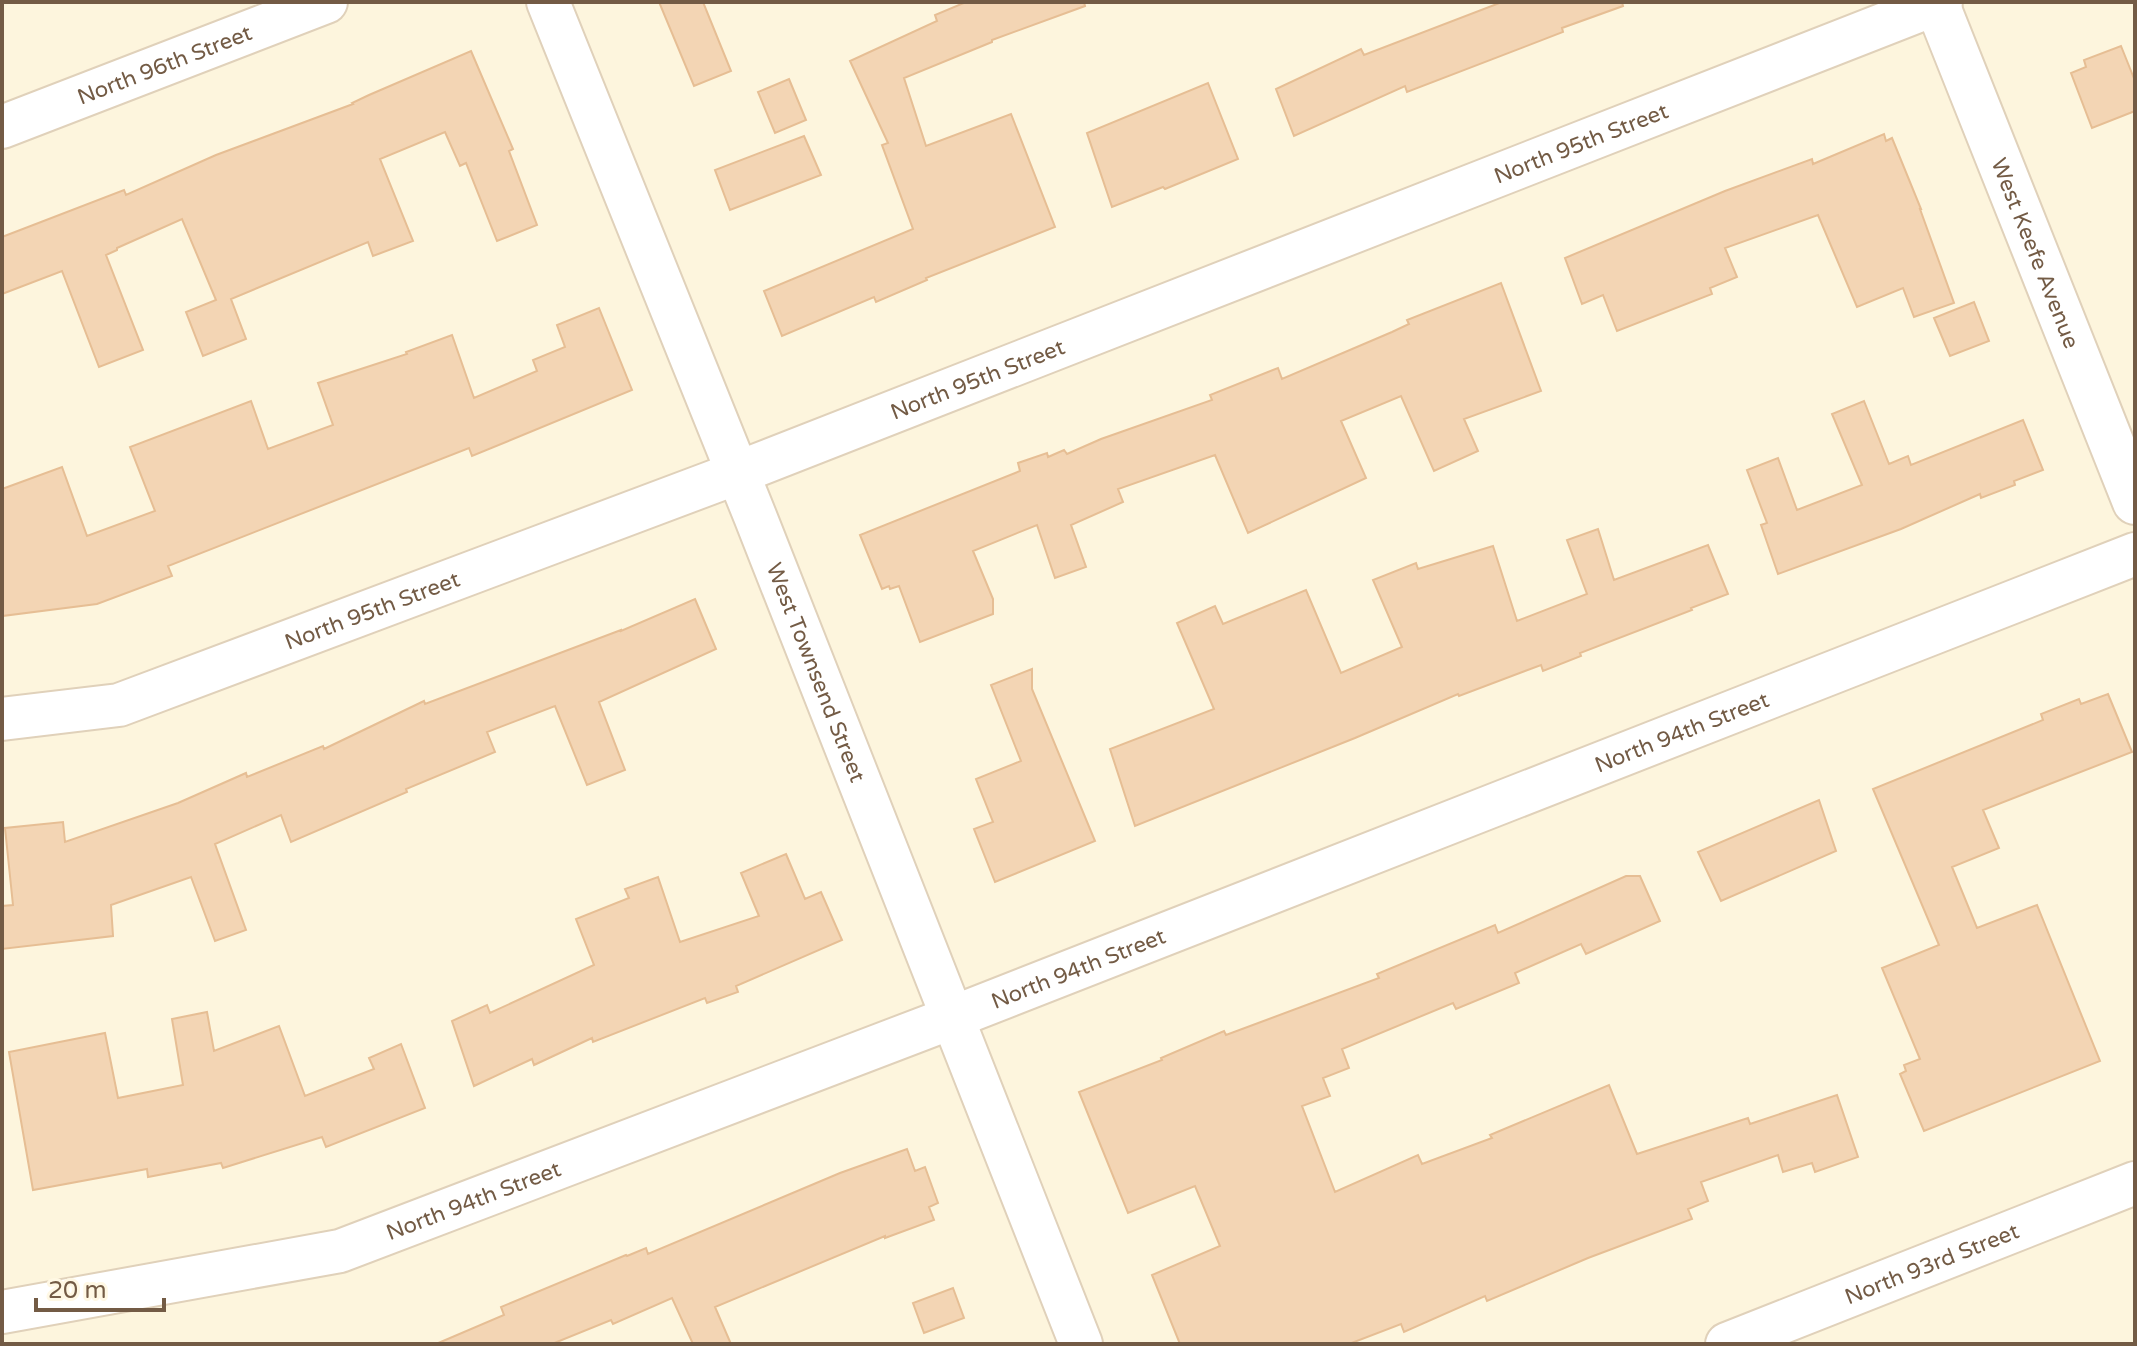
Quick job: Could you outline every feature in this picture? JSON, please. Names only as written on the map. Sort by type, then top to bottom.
[{"type":"street","name":"North 96th Street","points":[[2,127],[326,2]]},
{"type":"street","name":"West Townsend Street","points":[[548,2],[1081,1344]]},
{"type":"street","name":"North 95th Street","points":[[2,719],[119,705],[737,473],[1938,3]]},
{"type":"street","name":"West Keefe Avenue","points":[[1938,3],[2135,502]]},
{"type":"street","name":"North 94th Street","points":[[2,1312],[340,1251],[951,1018],[2135,554]]},
{"type":"street","name":"North 93rd Street","points":[[1727,1344],[2135,1183]]},
{"type":"building","points":[[659,2],[703,2],[731,71],[694,86]]},
{"type":"building","points":[[966,2],[1084,2],[1085,6],[992,40],[904,78],[926,146],[1011,114],[1055,227],[926,278],[876,302],[874,297],[782,336],[764,291],[913,229],[882,145],[888,143],[850,61],[937,21],[935,15]]},
{"type":"building","points":[[1502,2],[1622,2],[1623,6],[1407,92],[1405,86],[1294,136],[1276,89],[1361,49],[1364,55]]},
{"type":"building","points":[[2121,46],[2135,81],[2135,111],[2092,128],[2071,73],[2086,67],[2084,60]]},
{"type":"building","points":[[471,51],[513,149],[509,151],[537,225],[497,241],[466,163],[460,166],[445,132],[380,159],[413,241],[373,256],[368,242],[231,299],[246,339],[203,356],[186,312],[216,300],[182,219],[106,255],[143,350],[99,367],[62,271],[2,294],[2,237],[124,190],[126,195],[216,155],[353,104]]},
{"type":"building","points":[[789,79],[806,120],[775,133],[758,92]]},
{"type":"building","points":[[1208,83],[1238,159],[1112,207],[1087,133]]},
{"type":"building","points":[[1884,134],[1886,141],[1892,138],[1954,303],[1914,317],[1903,288],[1857,307],[1818,215],[1725,248],[1737,277],[1710,288],[1712,294],[1617,331],[1603,295],[1582,304],[1565,258],[1725,191],[1812,159],[1813,164]]},
{"type":"building","points":[[804,136],[821,175],[730,210],[715,170]]},
{"type":"building","points":[[1501,283],[1541,391],[1464,419],[1478,451],[1434,471],[1401,396],[1341,421],[1366,478],[1248,533],[1215,455],[1118,489],[1123,502],[1071,525],[1086,567],[1055,578],[1037,525],[973,551],[993,599],[993,614],[920,642],[899,586],[882,589],[860,535],[1020,471],[1018,463],[1047,453],[1048,457],[1064,450],[1067,454],[1212,400],[1210,395],[1278,368],[1282,379],[1409,324],[1407,320]]},
{"type":"building","points":[[1974,302],[1989,341],[1950,356],[1934,318]]},
{"type":"building","points":[[599,308],[632,390],[472,456],[469,448],[168,566],[172,576],[97,604],[2,616],[2,489],[62,467],[87,536],[155,511],[130,447],[251,401],[268,449],[333,425],[318,383],[407,354],[452,335],[474,398],[537,371],[533,360],[565,347],[557,325]]},
{"type":"building","points":[[1864,401],[1889,464],[1908,456],[1911,465],[2023,420],[2043,470],[2014,481],[2015,485],[1981,498],[1980,494],[1901,529],[1778,574],[1761,525],[1767,523],[1747,470],[1778,458],[1797,510],[1862,485],[1832,414]]},
{"type":"building","points":[[1598,529],[1614,580],[1708,545],[1728,594],[1580,653],[1581,656],[1543,671],[1541,665],[1458,694],[1135,826],[1110,749],[1214,709],[1177,623],[1215,606],[1223,624],[1306,590],[1341,673],[1402,647],[1373,580],[1416,563],[1418,569],[1493,546],[1517,621],[1587,594],[1567,540]]},
{"type":"building","points":[[695,599],[716,649],[599,702],[625,770],[587,785],[555,706],[487,732],[495,752],[291,842],[281,815],[215,844],[246,930],[215,941],[191,877],[111,905],[113,936],[2,949],[2,906],[13,905],[5,828],[63,822],[65,842],[178,803],[246,773],[247,777],[323,746],[324,749],[424,701],[425,704],[621,631]]},
{"type":"building","points":[[1032,669],[1032,689],[1095,841],[995,882],[974,829],[993,822],[976,779],[1021,761],[991,685]]},
{"type":"building","points":[[2108,694],[2132,752],[1983,810],[1999,848],[1952,867],[1977,928],[2037,905],[2100,1061],[1924,1131],[1900,1074],[1906,1071],[1904,1065],[1920,1059],[1882,968],[1939,945],[1873,789],[2043,720],[2041,714],[2079,699],[2081,704]]},
{"type":"building","points":[[1819,800],[1836,851],[1721,901],[1698,852]]},
{"type":"building","points":[[786,854],[805,899],[821,892],[842,940],[736,986],[738,992],[707,1003],[705,998],[593,1042],[592,1038],[534,1065],[532,1059],[474,1086],[452,1021],[487,1005],[490,1013],[594,965],[576,919],[629,898],[625,889],[658,877],[680,942],[759,916],[741,873]]},
{"type":"building","points":[[1626,876],[1640,876],[1660,921],[1586,954],[1581,944],[1515,973],[1519,983],[1456,1009],[1453,1003],[1342,1049],[1349,1068],[1323,1078],[1330,1096],[1302,1106],[1335,1192],[1418,1155],[1422,1164],[1492,1138],[1490,1135],[1609,1085],[1637,1154],[1748,1118],[1750,1124],[1837,1095],[1858,1157],[1815,1172],[1812,1163],[1783,1172],[1778,1155],[1701,1182],[1708,1201],[1688,1209],[1692,1219],[1588,1258],[1487,1301],[1485,1296],[1404,1332],[1401,1324],[1349,1344],[1180,1344],[1152,1275],[1220,1246],[1195,1186],[1128,1213],[1079,1092],[1162,1060],[1224,1031],[1226,1035],[1379,978],[1377,974],[1495,925],[1498,933]]},
{"type":"building","points":[[207,1012],[214,1051],[279,1026],[305,1096],[374,1069],[369,1058],[401,1044],[425,1108],[326,1147],[322,1137],[223,1168],[221,1163],[148,1177],[147,1169],[33,1190],[9,1052],[105,1033],[118,1098],[183,1085],[172,1019]]},
{"type":"building","points":[[907,1149],[915,1171],[925,1167],[938,1203],[929,1207],[934,1220],[885,1236],[715,1307],[731,1344],[693,1344],[672,1298],[613,1324],[611,1320],[552,1344],[436,1344],[504,1315],[501,1307],[626,1255],[646,1248],[648,1254],[840,1173]]},
{"type":"building","points":[[953,1288],[964,1318],[924,1333],[913,1303]]}]
